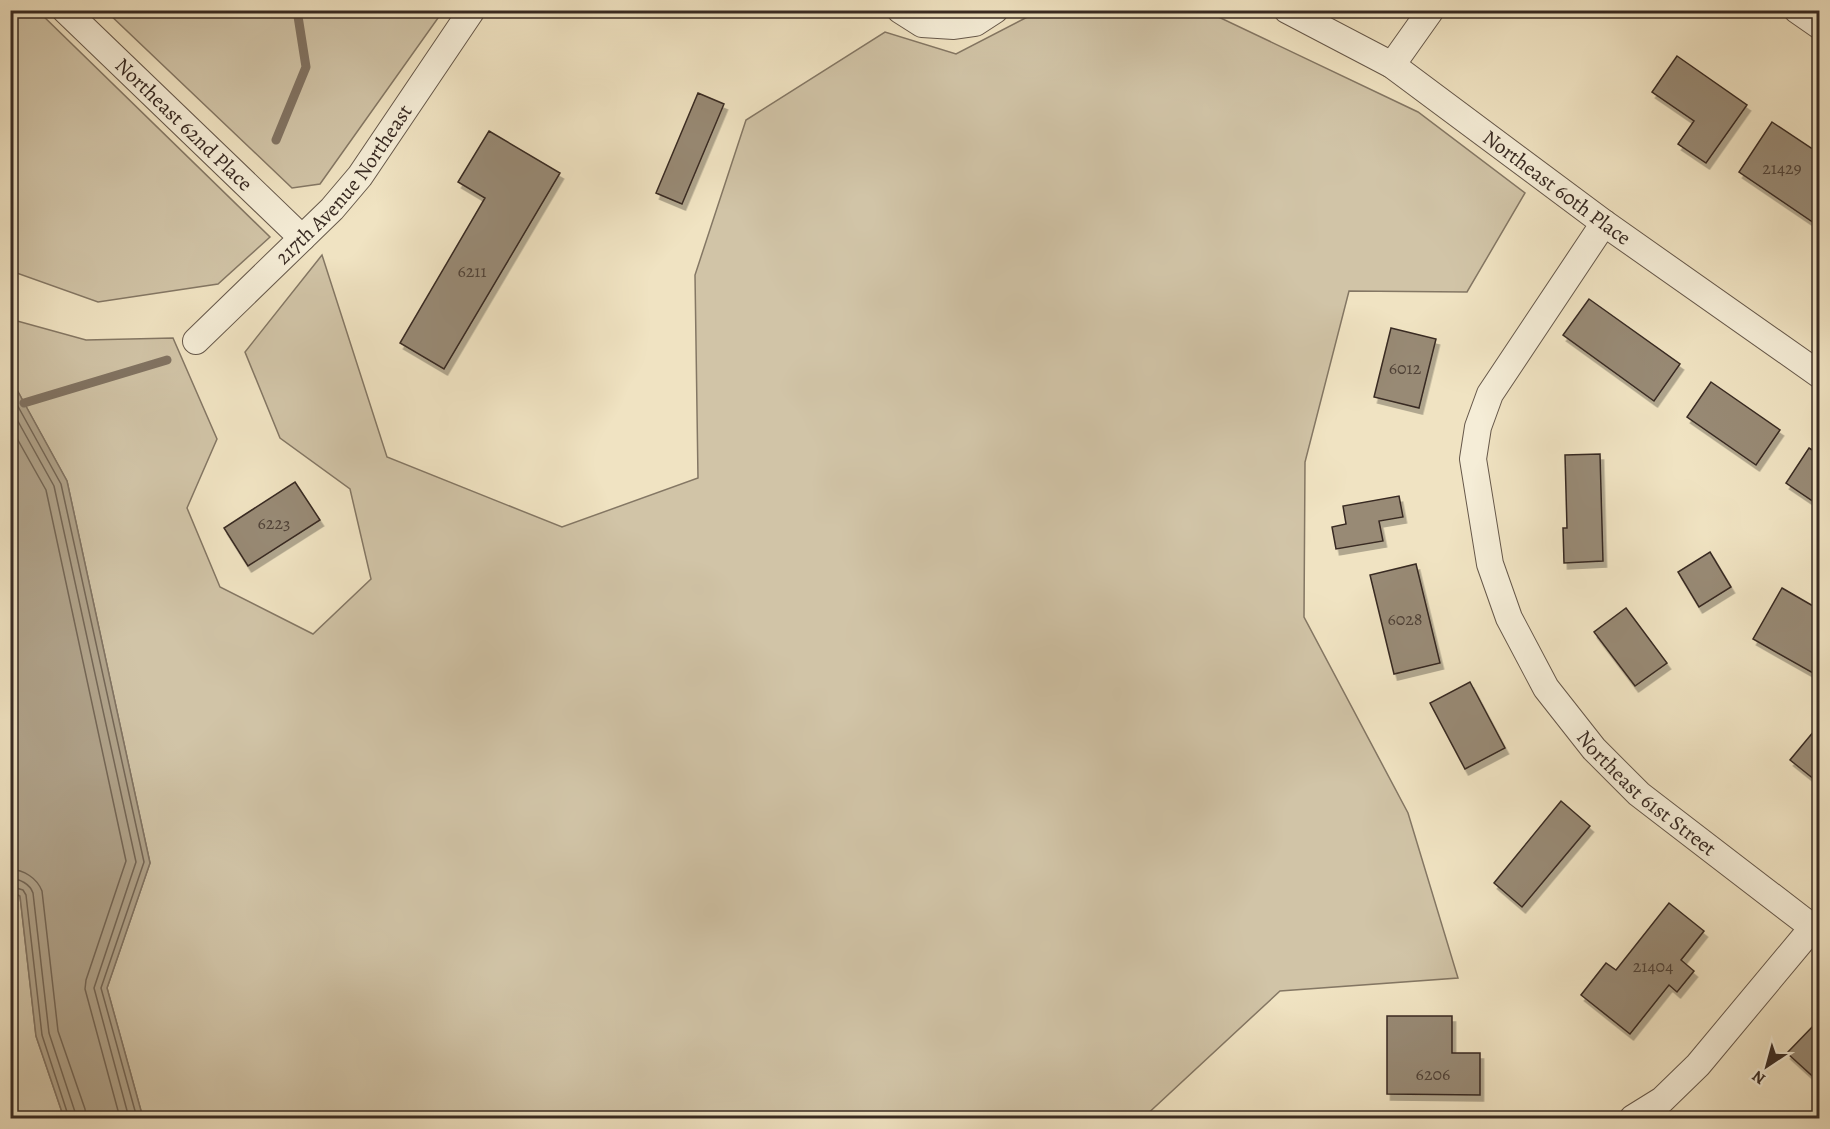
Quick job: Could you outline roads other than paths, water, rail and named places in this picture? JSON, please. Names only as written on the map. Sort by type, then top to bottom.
[{"type":"street","name":"Northeast 62nd Place","points":[[65,10],[302,238]]},
{"type":"street","name":"217th Avenue Northeast","points":[[196,341],[332,209],[360,176],[472,10]]},
{"type":"street","points":[[900,10],[922,24],[954,26],[975,23],[995,10]]},
{"type":"street","name":"Northeast 60th Place","points":[[1287,10],[1392,65],[1604,223],[1820,375]]},
{"type":"street","points":[[1392,65],[1431,10]]},
{"type":"street","points":[[1797,10],[1820,26]]},
{"type":"street","name":"Northeast 61st Street","points":[[1604,223],[1490,393],[1478,427],[1473,459],[1490,564],[1509,618],[1546,688],[1602,756],[1639,794],[1816,930]]},
{"type":"street","points":[[1633,1119],[1662,1100],[1698,1065],[1816,930]]},
{"type":"water","points":[[11,379],[67,481],[150,863],[107,988],[143,1118],[64,1118],[36,1036],[20,896],[10,891]]},
{"type":"waterway","points":[[276,140],[306,67],[297,10]]},
{"type":"waterway","points":[[24,403],[167,360]]}]
